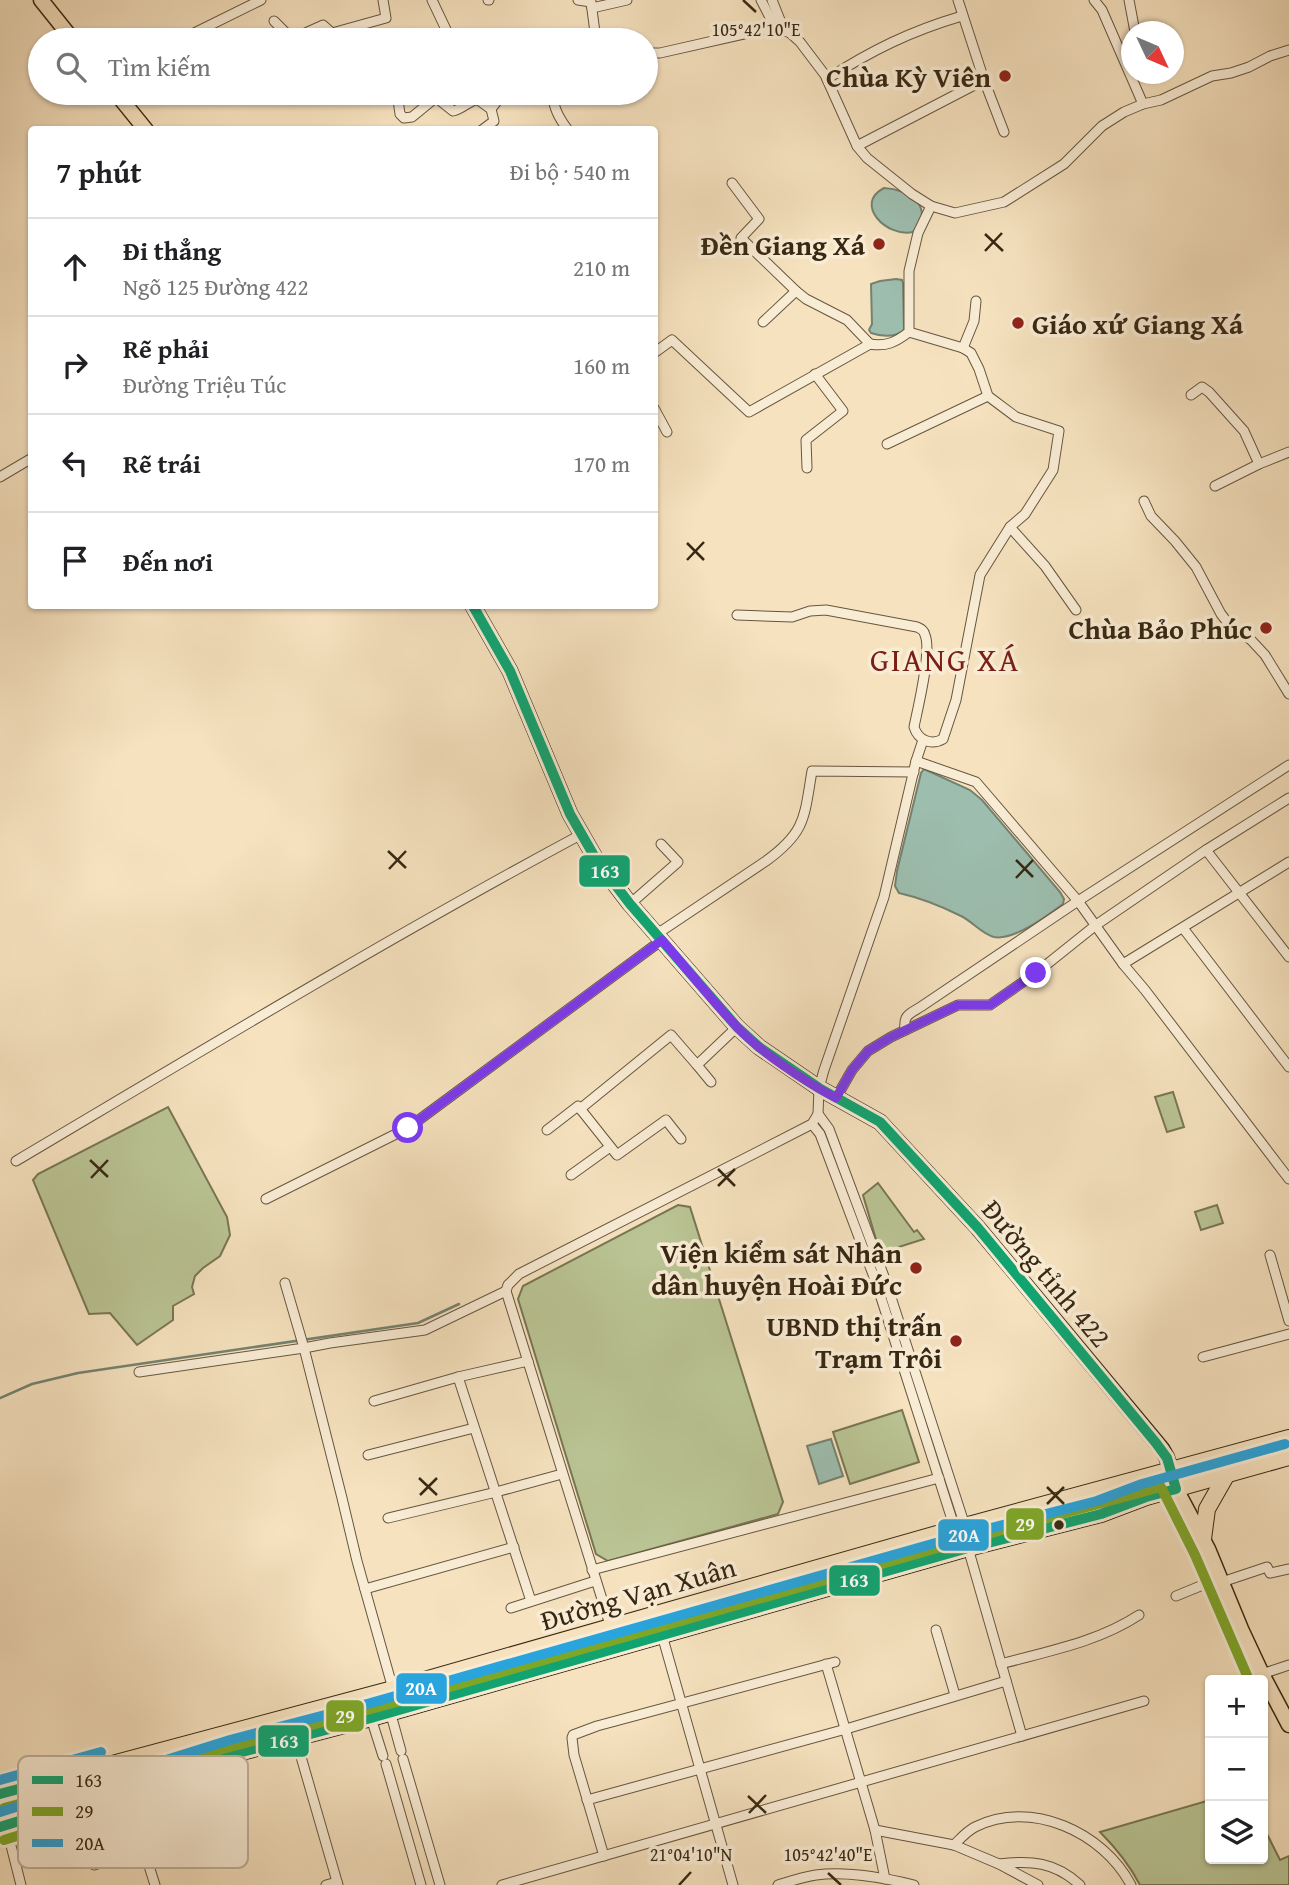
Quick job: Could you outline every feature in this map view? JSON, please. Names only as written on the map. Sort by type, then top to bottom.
[{"type":"highway","name":"Đường Vạn Xuân","points":[[142,1756],[393,1689],[1289,1438]]},
{"type":"highway","name":"Đường Vạn Xuân","points":[[229,1756],[968,1548],[1101,1514],[1146,1497],[1289,1457]]},
{"type":"highway","points":[[1203,1539],[1207,1508],[1227,1474]]},
{"type":"highway","points":[[787,1577],[794,1598]]},
{"type":"highway","name":"Đường Vạn Xuân","points":[[0,1794],[18,1789]]},
{"type":"main road","points":[[41,0],[63,28]]},
{"type":"main road","points":[[126,105],[143,126]]},
{"type":"main road","name":"Đường tỉnh 422","points":[[475,609],[510,670],[570,814],[597,860],[630,904],[737,1027],[760,1047],[819,1088],[880,1122],[978,1227],[1162,1449],[1176,1489],[1203,1539],[1241,1629],[1289,1725]]},
{"type":"street","points":[[204,28],[261,0]]},
{"type":"street","points":[[350,28],[386,18],[383,0]]},
{"type":"street","points":[[432,0],[446,28]]},
{"type":"street","points":[[578,0],[591,2],[594,28]]},
{"type":"street","points":[[592,8],[627,0]]},
{"type":"street","points":[[761,0],[775,27]]},
{"type":"street","points":[[772,0],[780,20],[800,41],[827,79],[857,146],[867,158],[931,206],[955,213],[1004,202],[1064,164],[1102,126],[1124,112],[1161,100],[1212,76],[1240,70],[1289,50]]},
{"type":"street","points":[[958,0],[1004,132]]},
{"type":"street","points":[[1094,0],[1102,10],[1143,104]]},
{"type":"street","points":[[1129,0],[1133,21]]},
{"type":"street","points":[[827,79],[899,38],[962,16]]},
{"type":"street","points":[[274,21],[281,28]]},
{"type":"street","points":[[658,53],[775,27],[790,33]]},
{"type":"street","points":[[857,146],[984,80]]},
{"type":"street","points":[[399,105],[400,114],[404,118],[412,117],[427,105]]},
{"type":"street","points":[[446,105],[453,111],[466,105]]},
{"type":"street","points":[[485,105],[491,109],[494,121],[487,126]]},
{"type":"street","points":[[491,109],[494,105]]},
{"type":"street","points":[[553,105],[565,126]]},
{"type":"street","points":[[732,183],[759,219],[741,238],[796,291],[846,320],[870,344],[881,346],[894,342],[909,332]]},
{"type":"street","points":[[909,332],[909,271],[918,233],[931,206]]},
{"type":"street","points":[[762,322],[796,291]]},
{"type":"street","points":[[963,348],[974,321],[976,301]]},
{"type":"street","points":[[737,615],[792,617],[810,611],[826,610],[917,627],[926,636],[926,659],[914,726],[916,735],[923,740],[937,743],[943,739],[956,700],[980,575],[1010,527],[1025,514],[1053,470],[1059,431],[1016,417],[988,396],[971,353],[963,348],[909,332]]},
{"type":"street","points":[[658,350],[672,340],[750,412],[870,344]]},
{"type":"street","points":[[807,468],[806,440],[843,411],[815,374]]},
{"type":"street","points":[[1191,395],[1202,387],[1209,392],[1244,431],[1259,464]]},
{"type":"street","points":[[887,444],[988,396]]},
{"type":"street","points":[[658,415],[667,432]]},
{"type":"street","points":[[1215,486],[1289,452]]},
{"type":"street","points":[[0,477],[28,460]]},
{"type":"street","points":[[1144,501],[1151,516],[1196,567],[1214,603],[1228,623],[1251,640],[1265,655],[1289,694]]},
{"type":"street","points":[[1010,527],[1045,566],[1076,610]]},
{"type":"street","points":[[611,1628],[506,1291],[508,1284],[519,1274],[812,1124],[818,1114],[819,1088],[824,1070],[884,897],[923,740]]},
{"type":"street","points":[[916,761],[976,782],[1078,901],[1123,964],[1289,1180]]},
{"type":"street","points":[[905,1030],[906,1017],[1078,901],[1289,765]]},
{"type":"street","points":[[266,1199],[408,1128],[659,937],[783,849],[792,840],[802,822],[812,771],[914,772]]},
{"type":"street","points":[[836,1098],[852,1070],[868,1051],[958,1005],[990,1005],[1036,973],[1096,925],[1206,850],[1289,798]]},
{"type":"street","points":[[16,1161],[238,1029],[582,834]]},
{"type":"street","points":[[630,904],[678,862],[661,844]]},
{"type":"street","points":[[1206,850],[1289,957]]},
{"type":"street","points":[[1123,964],[1289,862]]},
{"type":"street","points":[[1183,928],[1289,1067]]},
{"type":"street","points":[[946,990],[958,1005]]},
{"type":"street","points":[[697,1065],[737,1027]]},
{"type":"street","points":[[580,1110],[671,1035],[710,1082]]},
{"type":"street","points":[[547,1130],[578,1106],[617,1155],[666,1120],[681,1139]]},
{"type":"street","points":[[818,1114],[828,1129],[886,1282],[960,1528]]},
{"type":"street","points":[[812,1124],[820,1134],[877,1285],[939,1478],[960,1528]]},
{"type":"street","points":[[571,1175],[610,1147]]},
{"type":"street","points":[[1270,1255],[1289,1321]]},
{"type":"street","points":[[285,1283],[304,1348],[356,1561],[393,1689]]},
{"type":"street","points":[[139,1372],[425,1330],[506,1291]]},
{"type":"street","points":[[1203,1357],[1289,1334]]},
{"type":"street","points":[[374,1401],[457,1377],[528,1362]]},
{"type":"street","points":[[457,1377],[531,1601]]},
{"type":"street","points":[[369,1455],[474,1427]]},
{"type":"street","points":[[388,1518],[562,1474]]},
{"type":"street","points":[[592,1570],[939,1478]]},
{"type":"street","points":[[365,1588],[514,1547]]},
{"type":"street","points":[[968,1548],[1022,1736]]},
{"type":"street","points":[[1176,1596],[1267,1567],[1270,1573],[1289,1569]]},
{"type":"street","points":[[512,1608],[595,1581]]},
{"type":"street","points":[[1001,1664],[1103,1635],[1139,1615]]},
{"type":"street","points":[[936,1630],[955,1695]]},
{"type":"street","points":[[662,1634],[733,1885]]},
{"type":"street","points":[[604,1856],[574,1755],[573,1735],[597,1726],[830,1663],[846,1730],[890,1881]]},
{"type":"street","points":[[1262,1674],[1289,1665]]},
{"type":"street","points":[[587,1800],[846,1730],[1006,1681]]},
{"type":"street","points":[[502,1885],[522,1882],[1144,1701]]},
{"type":"street","points":[[390,1711],[439,1885]]},
{"type":"street","points":[[371,1718],[421,1885]]},
{"type":"street","points":[[295,1736],[338,1883],[326,1885]]},
{"type":"street","points":[[0,1810],[22,1885]]},
{"type":"street","points":[[954,1845],[975,1828],[993,1821],[1014,1817],[1051,1822],[1068,1827],[1099,1845],[1111,1856],[1131,1885]]},
{"type":"street","points":[[875,1830],[954,1845],[999,1864],[1038,1885]]},
{"type":"street","points":[[999,1864],[1026,1861],[1045,1865],[1060,1871],[1080,1885]]},
{"type":"street","points":[[150,1868],[155,1885]]},
{"type":"street","points":[[778,1885],[815,1875],[835,1874],[914,1885]]},
{"type":"green space","points":[[1173,1092],[1184,1127],[1167,1132],[1155,1097]]},
{"type":"green space","points":[[168,1107],[227,1217],[230,1235],[220,1256],[195,1276],[192,1287],[194,1294],[173,1306],[173,1320],[137,1345],[110,1313],[89,1314],[33,1180],[38,1174]]},
{"type":"green space","points":[[878,1183],[914,1232],[917,1230],[924,1239],[880,1253],[863,1195]]},
{"type":"green space","points":[[678,1205],[690,1207],[783,1502],[778,1514],[608,1561],[596,1554],[518,1299],[523,1286]]},
{"type":"green space","points":[[1217,1205],[1223,1223],[1201,1230],[1195,1212]]},
{"type":"green space","points":[[902,1410],[919,1462],[850,1484],[833,1432]]},
{"type":"green space","points":[[1205,1801],[1205,1864],[1268,1864],[1268,1836],[1280,1860],[1289,1856],[1289,1885],[1140,1885],[1122,1857],[1100,1832]]},
{"type":"shaded area","points":[[884,188],[910,196],[921,207],[922,215],[913,232],[893,230],[877,218],[872,202],[875,195]]},
{"type":"shaded area","points":[[902,280],[903,283],[904,330],[888,336],[871,333],[871,284]]},
{"type":"shaded area","points":[[924,769],[970,790],[982,800],[1060,892],[1064,899],[1063,904],[1021,931],[994,937],[953,912],[899,893],[895,886],[897,871]]},
{"type":"shaded area","points":[[831,1439],[843,1476],[819,1484],[807,1446]]},
{"type":"waterway","points":[[0,1398],[32,1384],[78,1373],[418,1323],[459,1304]]},
{"type":"transit line","name":"163","points":[[228,1756],[371,1718],[968,1548],[1101,1514],[1176,1489],[1167,1458],[1156,1443],[978,1228],[880,1122],[819,1088],[759,1047],[737,1027],[630,904],[597,861],[570,814],[510,671],[475,609]]},
{"type":"transit line","name":"20A","points":[[179,1756],[964,1535],[1097,1501],[1142,1484],[1285,1444]]},
{"type":"transit line","name":"29","points":[[197,1756],[1161,1487],[1195,1555],[1247,1675]]},
{"type":"transit line","name":"20A","points":[[87,1756],[101,1752]]},
{"type":"transit line","name":"20A","points":[[0,1780],[18,1775]]},
{"type":"transit line","name":"163","points":[[0,1794],[18,1789]]},
{"type":"transit line","name":"29","points":[[4,1808],[18,1804]]},
{"type":"transit line","name":"20A","points":[[0,1812],[18,1806]]},
{"type":"transit line","name":"163","points":[[0,1827],[18,1821]]},
{"type":"transit line","name":"29","points":[[4,1840],[18,1836]]},
{"type":"place","name":"Chùa Kỳ Viên","points":[[1005,76]]},
{"type":"place","name":"Đền Giang Xá","points":[[879,244]]},
{"type":"place","name":"Giáo xứ Giang Xá","points":[[1018,323]]},
{"type":"place","name":"Chùa Bảo Phúc","points":[[1266,628]]},
{"type":"place","name":"Viện kiểm sát Nhân dân huyện Hoài Đức","points":[[916,1268]]},
{"type":"place","name":"UBND thị trấn Trạm Trôi","points":[[956,1341]]},
{"type":"district","name":"GIANG XÁ","points":[[945,659]]},
{"type":"route","points":[[408,1128],[662,940],[737,1027],[760,1047],[836,1098],[852,1070],[868,1051],[958,1005],[990,1005],[1036,973]]}]
